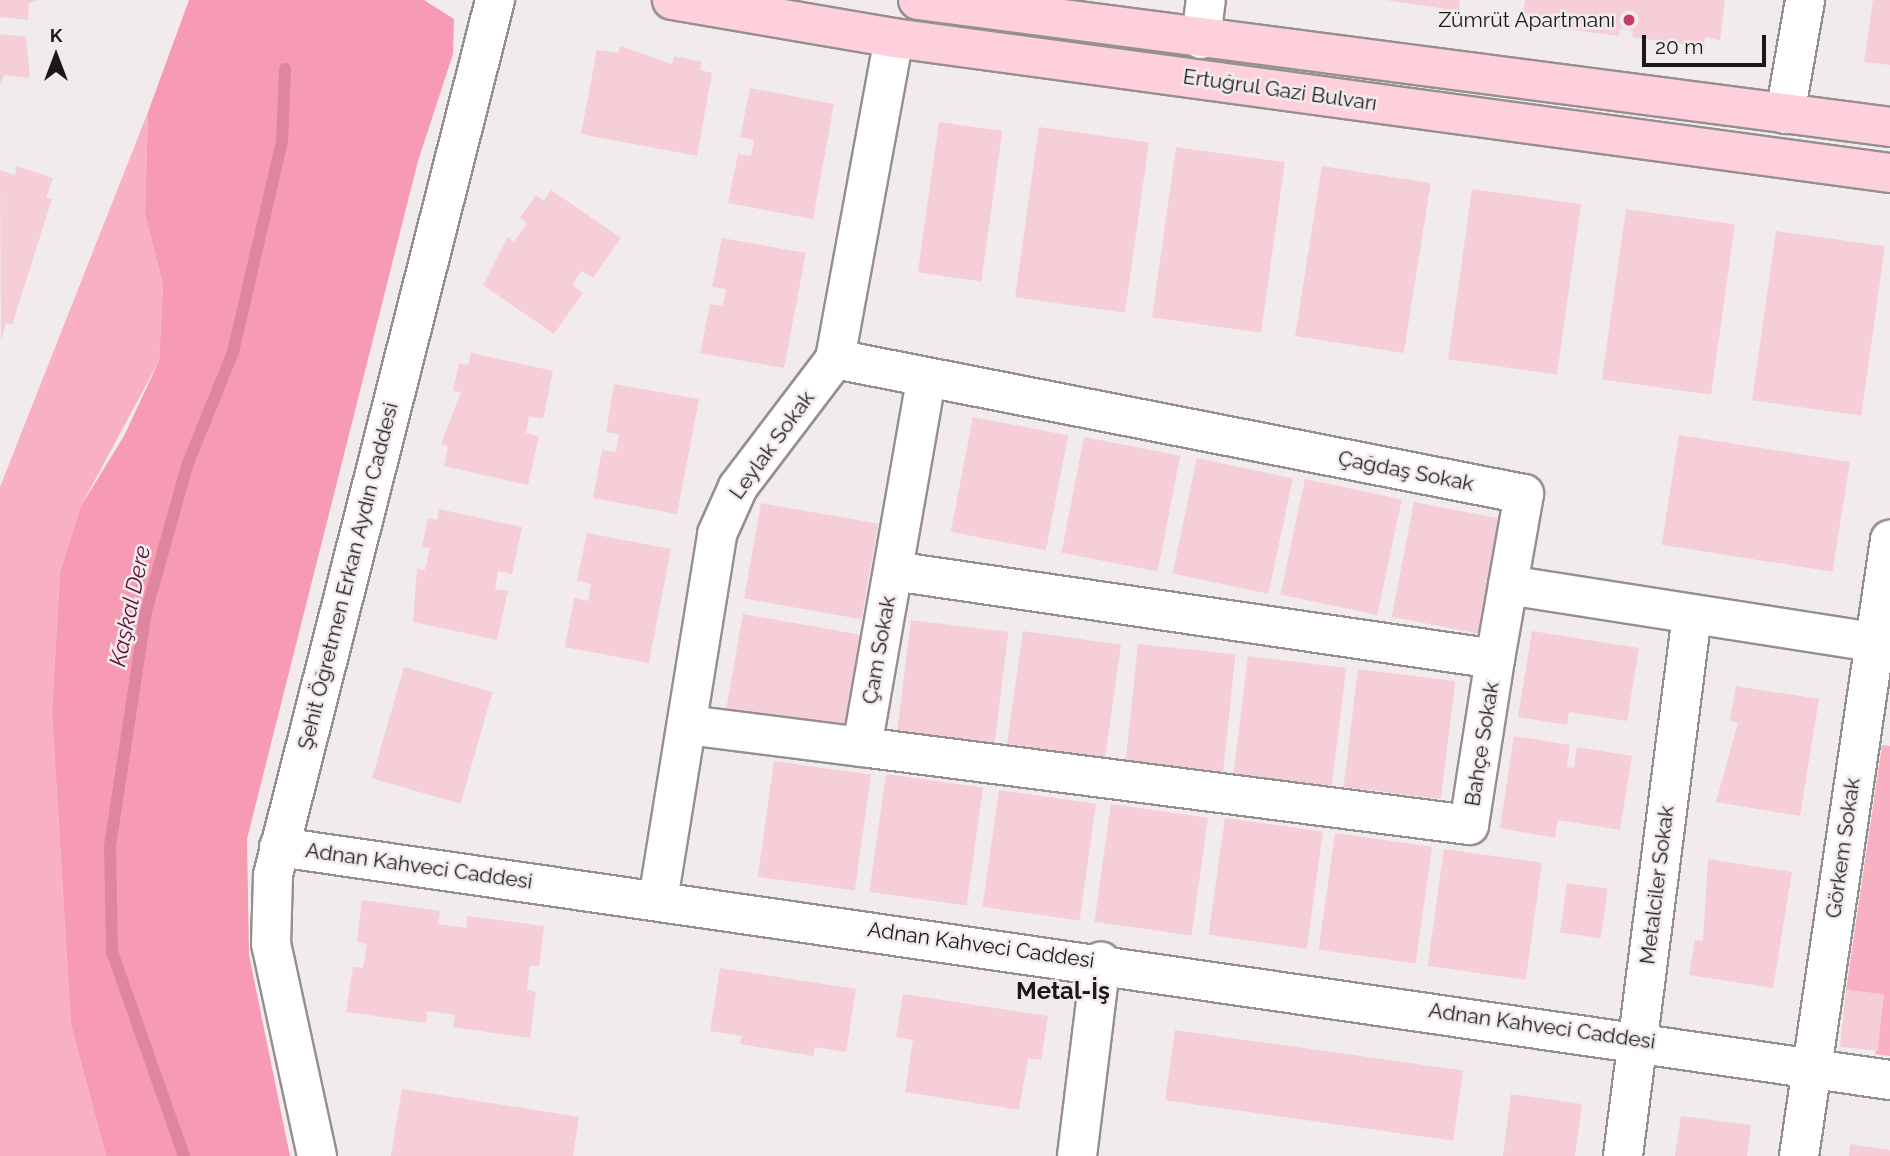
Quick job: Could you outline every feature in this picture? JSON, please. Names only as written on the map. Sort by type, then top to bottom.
[{"type":"main road","name":"Ertuğrul Gazi Bulvarı","points":[[671,0],[894,38],[1890,173]]},
{"type":"main road","name":"Ertuğrul Gazi Bulvarı","points":[[918,0],[1890,127]]},
{"type":"street","name":"Şehit Öğretmen Erkan Aydın Caddesi","points":[[317,1156],[271,944],[279,846],[495,0]]},
{"type":"street","points":[[1201,39],[1206,0]]},
{"type":"street","points":[[1785,114],[1805,0]]},
{"type":"street","name":"Leylak Sokak","points":[[658,900],[726,510],[835,359],[894,38]]},
{"type":"street","name":"Çağdaş Sokak","points":[[835,359],[926,379],[1524,494],[1508,585]]},
{"type":"street","name":"Çam Sokak","points":[[862,747],[926,379]]},
{"type":"street","name":"Görkem Sokak","points":[[1799,1156],[1812,1066],[1877,701],[1873,642],[1890,540]]},
{"type":"street","name":"Bahçe Sokak","points":[[862,747],[1469,825],[1495,659],[893,571]]},
{"type":"street","points":[[1495,659],[1508,585],[1873,642]]},
{"type":"street","name":"Metalciler Sokak","points":[[1623,1156],[1692,615]]},
{"type":"street","points":[[688,725],[862,747]]},
{"type":"street","name":"Adnan Kahveci Caddesi","points":[[279,846],[1101,961],[1812,1066],[1890,1080]]},
{"type":"street","points":[[1077,1156],[1101,961]]},
{"type":"shaded area","points":[[189,0],[424,0],[454,19],[453,54],[418,161],[247,839],[249,955],[290,1156],[106,1156],[71,1025],[52,712],[60,572],[81,506],[124,436],[159,361],[163,285],[145,214],[148,112]]},
{"type":"shaded area","points":[[148,112],[145,214],[163,285],[159,361],[81,506],[60,572],[52,712],[71,1025],[106,1156],[0,1156],[0,487]]},
{"type":"shaded area","points":[[1882,745],[1890,746],[1890,1056],[1875,1054],[1884,995],[1846,990]]},
{"type":"building","points":[[0,0],[37,0],[29,3],[28,20],[0,17]]},
{"type":"building","points":[[1386,0],[1460,0],[1459,11]]},
{"type":"building","name":"Zümrüt Apartmanı","points":[[1525,0],[1725,0],[1720,40],[1705,37],[1704,47],[1632,37],[1633,31],[1620,29],[1619,36],[1534,25],[1536,15],[1523,13]]},
{"type":"building","points":[[1873,0],[1890,0],[1890,65],[1864,62]]},
{"type":"building","points":[[0,34],[26,37],[30,78],[4,75],[0,85]]},
{"type":"building","points":[[620,46],[672,64],[674,56],[702,62],[700,70],[712,73],[697,156],[581,134],[597,50],[618,53]]},
{"type":"building","points":[[750,88],[834,104],[813,219],[728,203],[738,154],[751,156],[754,140],[740,137]]},
{"type":"building","points":[[939,122],[1002,131],[981,281],[918,273]]},
{"type":"building","points":[[1039,127],[1149,142],[1125,313],[1015,297]]},
{"type":"building","points":[[1176,147],[1285,162],[1261,333],[1152,317]]},
{"type":"building","points":[[17,166],[53,178],[46,198],[52,199],[12,325],[6,323],[1,341],[0,170],[15,175]]},
{"type":"building","points":[[1322,166],[1431,183],[1404,353],[1295,336]]},
{"type":"building","points":[[1472,189],[1581,204],[1557,375],[1448,359]]},
{"type":"building","points":[[551,190],[621,238],[593,278],[581,271],[572,285],[583,293],[554,334],[483,285],[508,237],[514,242],[527,223],[520,218],[536,195],[544,201]]},
{"type":"building","points":[[1626,209],[1735,224],[1711,395],[1602,379]]},
{"type":"building","points":[[1776,231],[1885,246],[1861,416],[1752,400]]},
{"type":"building","points":[[722,238],[806,253],[784,368],[700,353],[710,304],[723,306],[726,289],[712,287]]},
{"type":"building","points":[[471,353],[553,371],[543,419],[529,416],[526,433],[539,436],[528,485],[444,466],[448,446],[441,444],[461,392],[453,391],[459,363],[468,365]]},
{"type":"building","points":[[614,384],[699,399],[677,514],[593,498],[602,450],[616,452],[619,434],[606,432]]},
{"type":"building","points":[[973,417],[1068,436],[1046,550],[951,532]]},
{"type":"building","points":[[1679,435],[1850,462],[1833,572],[1662,545]]},
{"type":"building","points":[[1084,437],[1180,456],[1158,572],[1061,553]]},
{"type":"building","points":[[1197,458],[1293,478],[1268,594],[1172,573]]},
{"type":"building","points":[[1305,479],[1402,500],[1377,615],[1280,594]]},
{"type":"building","points":[[1414,502],[1510,521],[1488,636],[1392,617]]},
{"type":"building","points":[[761,503],[878,524],[861,619],[744,599]]},
{"type":"building","points":[[439,509],[522,527],[512,574],[498,571],[495,589],[508,591],[497,640],[413,622],[417,568],[425,570],[430,548],[422,547],[428,518],[437,520]]},
{"type":"building","points":[[587,533],[671,549],[649,663],[565,647],[574,598],[588,601],[591,584],[577,581]]},
{"type":"building","points":[[743,614],[860,635],[843,730],[726,710]]},
{"type":"building","points":[[911,620],[1008,632],[994,749],[897,737]]},
{"type":"building","points":[[1023,631],[1121,645],[1104,763],[1006,749]]},
{"type":"building","points":[[1532,631],[1639,648],[1627,721],[1569,712],[1567,725],[1518,717]]},
{"type":"building","points":[[1138,644],[1235,654],[1223,772],[1126,761]]},
{"type":"building","points":[[1248,656],[1346,668],[1332,786],[1233,774]]},
{"type":"building","points":[[404,667],[492,692],[460,804],[372,779]]},
{"type":"building","points":[[1358,669],[1455,681],[1441,799],[1343,787]]},
{"type":"building","points":[[1736,686],[1819,699],[1800,816],[1716,802],[1738,723],[1730,721]]},
{"type":"building","points":[[1514,736],[1570,745],[1567,767],[1574,768],[1577,747],[1632,756],[1620,830],[1558,820],[1555,838],[1500,828]]},
{"type":"building","points":[[774,761],[871,775],[855,891],[758,877]]},
{"type":"building","points":[[886,774],[983,788],[966,905],[869,892]]},
{"type":"building","points":[[999,790],[1096,804],[1080,920],[983,907]]},
{"type":"building","points":[[1111,804],[1208,818],[1191,935],[1094,922]]},
{"type":"building","points":[[1225,818],[1323,832],[1307,949],[1209,935]]},
{"type":"building","points":[[1335,833],[1432,847],[1416,963],[1319,950]]},
{"type":"building","points":[[1444,849],[1542,863],[1526,980],[1428,966]]},
{"type":"building","points":[[1708,859],[1792,872],[1773,988],[1689,975],[1695,940],[1703,941]]},
{"type":"building","points":[[1567,883],[1608,889],[1601,938],[1560,933]]},
{"type":"building","points":[[362,900],[440,911],[438,924],[466,928],[467,916],[544,926],[539,966],[530,966],[527,990],[536,992],[530,1038],[453,1027],[455,1015],[427,1011],[426,1023],[346,1012],[353,967],[363,968],[367,944],[357,942]]},
{"type":"building","points":[[720,968],[856,989],[846,1052],[815,1047],[813,1056],[740,1044],[742,1036],[710,1031]]},
{"type":"building","points":[[1846,990],[1884,994],[1878,1051],[1840,1047]]},
{"type":"building","points":[[903,994],[1048,1016],[1041,1060],[1028,1058],[1019,1110],[905,1092],[913,1040],[896,1037]]},
{"type":"building","points":[[1175,1030],[1463,1070],[1453,1141],[1165,1100]]},
{"type":"building","points":[[402,1089],[579,1117],[573,1156],[391,1156]]},
{"type":"building","points":[[1511,1094],[1582,1104],[1575,1156],[1503,1156]]},
{"type":"building","points":[[1681,1116],[1751,1125],[1747,1156],[1675,1156]]},
{"type":"building","points":[[1850,1144],[1890,1150],[1890,1156],[1849,1156]]},
{"type":"waterway","name":"Kaşkal Dere","points":[[184,1156],[112,951],[110,846],[146,612],[188,463],[233,352],[282,141],[285,69]]},
{"type":"place","name":"Zümrüt Apartmanı","points":[[1629,20]]},
{"type":"district","name":"Metal-İş","points":[[1063,991]]}]
